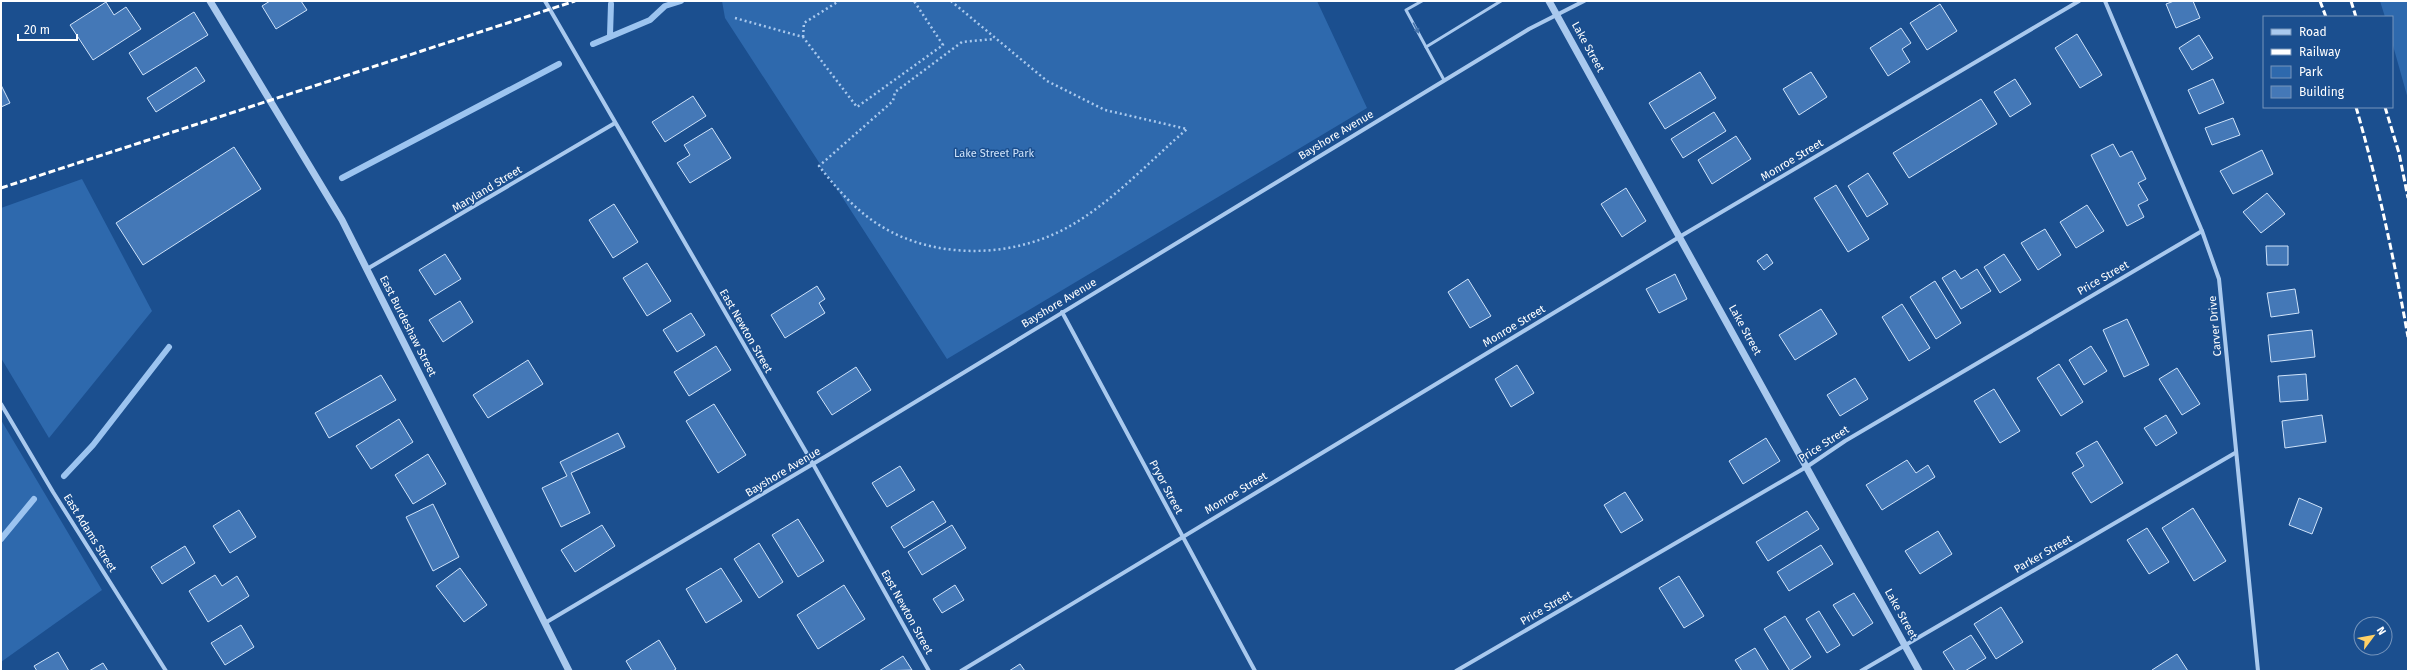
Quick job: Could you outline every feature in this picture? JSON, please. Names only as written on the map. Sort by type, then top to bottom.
[{"type":"street","name":"East Burdeshaw Street","points":[[210,1],[342,220],[568,671]]},
{"type":"street","name":"East Newton Street","points":[[545,1],[813,464],[930,671]]},
{"type":"street","name":"Lake Street","points":[[1550,1],[1808,466],[1919,671]]},
{"type":"street","name":"Bayshore Avenue","points":[[545,623],[813,464],[1529,29],[1584,1]]},
{"type":"street","name":"Monroe Street","points":[[961,671],[1182,536],[1681,236],[2078,1]]},
{"type":"street","name":"Carver Drive","points":[[2105,1],[2202,231],[2219,279],[2235,453],[2258,671]]},
{"type":"street","name":"Maryland Street","points":[[367,269],[615,123]]},
{"type":"street","name":"Price Street","points":[[1456,671],[1808,466],[1845,441],[2202,231]]},
{"type":"street","name":"Pryor Street","points":[[1062,312],[1255,671]]},
{"type":"street","name":"East Adams Street","points":[[1,404],[53,492],[166,671]]},
{"type":"street","name":"Parker Street","points":[[1861,671],[2235,453]]},
{"type":"lane","points":[[1422,1],[1406,10],[1444,80]]},
{"type":"lane","points":[[1426,47],[1501,1]]},
{"type":"path","points":[[803,37],[804,23],[839,1]]},
{"type":"path","points":[[735,18],[803,37],[857,108],[943,45],[914,1]]},
{"type":"path","points":[[951,1],[994,39],[1047,81],[1105,110],[1187,129],[1100,205],[1072,226],[1045,240],[1010,249],[980,251],[933,247],[902,237],[870,219],[845,198],[818,166],[893,101],[895,92],[962,42],[994,39]]},
{"type":"green space","name":"Lake Street Park","points":[[722,1],[1317,1],[1367,108],[947,359],[833,183],[819,166],[820,164],[725,18]]},
{"type":"green space","points":[[2380,1],[2408,1],[2408,99],[2393,46],[2393,16],[2385,16]]},
{"type":"green space","points":[[82,179],[152,311],[49,438],[1,358],[1,208]]},
{"type":"green space","points":[[1,420],[102,590],[1,662]]},
{"type":"building","points":[[270,1],[301,1],[307,10],[276,29],[262,6]]},
{"type":"building","points":[[2174,1],[2193,1],[2200,18],[2176,28],[2166,4]]},
{"type":"building","points":[[106,2],[114,15],[126,7],[141,29],[93,60],[70,25]]},
{"type":"building","points":[[1940,4],[1957,31],[1927,50],[1910,23]]},
{"type":"building","points":[[194,12],[208,35],[143,75],[129,53]]},
{"type":"building","points":[[1901,28],[1911,43],[1902,49],[1910,62],[1888,76],[1870,48]]},
{"type":"building","points":[[2077,34],[2102,75],[2080,88],[2055,48]]},
{"type":"building","points":[[2199,35],[2213,58],[2192,70],[2179,48]]},
{"type":"building","points":[[196,67],[205,81],[156,112],[147,98]]},
{"type":"building","points":[[1700,72],[1716,98],[1665,129],[1649,103]]},
{"type":"building","points":[[1811,72],[1827,97],[1799,115],[1783,89]]},
{"type":"building","points":[[2015,79],[2031,104],[2010,117],[1994,92]]},
{"type":"building","points":[[2213,79],[2224,103],[2199,114],[2188,90]]},
{"type":"building","points":[[1,85],[10,103],[1,107]]},
{"type":"building","points":[[693,96],[706,116],[665,142],[652,122]]},
{"type":"building","points":[[1981,99],[1997,124],[1909,178],[1893,153]]},
{"type":"building","points":[[1714,112],[1726,131],[1683,158],[1671,139]]},
{"type":"building","points":[[2233,118],[2240,135],[2212,145],[2205,128]]},
{"type":"building","points":[[712,128],[731,158],[690,183],[677,163],[690,155],[684,145]]},
{"type":"building","points":[[1736,136],[1751,159],[1712,184],[1698,160]]},
{"type":"building","points":[[2113,144],[2120,157],[2132,151],[2146,179],[2138,183],[2148,200],[2138,205],[2144,217],[2127,226],[2091,155]]},
{"type":"building","points":[[234,147],[261,189],[143,265],[116,223]]},
{"type":"building","points":[[2262,150],[2273,174],[2233,194],[2220,171]]},
{"type":"building","points":[[1868,173],[1888,204],[1867,217],[1848,186]]},
{"type":"building","points":[[1836,185],[1869,239],[1848,252],[1814,198]]},
{"type":"building","points":[[1626,188],[1646,221],[1622,237],[1601,204]]},
{"type":"building","points":[[2267,193],[2285,214],[2261,233],[2243,212]]},
{"type":"building","points":[[614,204],[638,242],[613,258],[589,220]]},
{"type":"building","points":[[2087,205],[2104,231],[2076,248],[2060,222]]},
{"type":"building","points":[[2045,229],[2061,255],[2038,270],[2021,243]]},
{"type":"building","points":[[2266,246],[2288,246],[2288,265],[2267,265]]},
{"type":"building","points":[[445,254],[461,279],[435,295],[419,270]]},
{"type":"building","points":[[1767,254],[1773,263],[1764,270],[1757,261]]},
{"type":"building","points":[[2004,254],[2021,280],[2000,293],[1984,267]]},
{"type":"building","points":[[647,263],[671,301],[647,316],[623,278]]},
{"type":"building","points":[[1977,269],[1991,291],[1961,309],[1942,278],[1955,270],[1961,279]]},
{"type":"building","points":[[1675,274],[1687,299],[1659,313],[1646,289]]},
{"type":"building","points":[[1468,279],[1491,316],[1470,328],[1448,292]]},
{"type":"building","points":[[1935,281],[1961,323],[1936,339],[1910,297]]},
{"type":"building","points":[[817,286],[825,299],[819,303],[825,313],[785,338],[771,315]]},
{"type":"building","points":[[2295,289],[2299,313],[2271,317],[2267,293]]},
{"type":"building","points":[[460,301],[473,322],[443,342],[429,320]]},
{"type":"building","points":[[1902,304],[1930,348],[1909,361],[1882,317]]},
{"type":"building","points":[[1821,309],[1837,334],[1795,360],[1779,335]]},
{"type":"building","points":[[691,313],[705,335],[677,352],[663,330]]},
{"type":"building","points":[[2127,319],[2149,365],[2124,377],[2103,330]]},
{"type":"building","points":[[2312,330],[2315,357],[2271,362],[2268,335]]},
{"type":"building","points":[[716,346],[731,370],[689,396],[674,372]]},
{"type":"building","points":[[2091,346],[2107,371],[2084,385],[2069,360]]},
{"type":"building","points":[[528,360],[543,384],[488,418],[473,395]]},
{"type":"building","points":[[2059,364],[2083,402],[2061,416],[2037,378]]},
{"type":"building","points":[[1517,365],[1534,393],[1511,407],[1495,379]]},
{"type":"building","points":[[856,367],[871,390],[832,415],[817,392]]},
{"type":"building","points":[[2177,368],[2200,404],[2182,415],[2159,379]]},
{"type":"building","points":[[2306,374],[2308,400],[2280,402],[2278,376]]},
{"type":"building","points":[[381,375],[396,400],[329,438],[315,413]]},
{"type":"building","points":[[1855,378],[1868,399],[1840,416],[1827,395]]},
{"type":"building","points":[[1994,389],[2020,431],[2000,443],[1974,401]]},
{"type":"building","points":[[714,404],[746,455],[718,473],[686,421]]},
{"type":"building","points":[[2166,415],[2177,433],[2156,446],[2144,428]]},
{"type":"building","points":[[2322,415],[2326,442],[2285,448],[2282,421]]},
{"type":"building","points":[[399,419],[413,442],[371,469],[356,446]]},
{"type":"building","points":[[618,433],[625,447],[571,473],[590,513],[561,527],[542,488],[567,476],[560,462]]},
{"type":"building","points":[[1766,438],[1780,461],[1743,484],[1729,461]]},
{"type":"building","points":[[2097,441],[2123,483],[2091,503],[2072,473],[2084,466],[2076,453]]},
{"type":"building","points":[[428,454],[446,484],[413,504],[395,475]]},
{"type":"building","points":[[1907,460],[1916,473],[1928,465],[1935,477],[1882,510],[1866,485]]},
{"type":"building","points":[[900,466],[915,490],[887,507],[872,483]]},
{"type":"building","points":[[1625,492],[1643,520],[1621,533],[1604,505]]},
{"type":"building","points":[[2299,498],[2322,508],[2312,534],[2289,525]]},
{"type":"building","points":[[933,501],[946,522],[904,548],[891,527]]},
{"type":"building","points":[[433,504],[459,557],[433,571],[406,517]]},
{"type":"building","points":[[2193,508],[2226,561],[2194,581],[2162,528]]},
{"type":"building","points":[[239,510],[256,537],[230,553],[213,526]]},
{"type":"building","points":[[1807,511],[1819,529],[1768,561],[1756,542]]},
{"type":"building","points":[[798,519],[824,561],[798,577],[772,535]]},
{"type":"building","points":[[602,525],[615,546],[575,572],[561,550]]},
{"type":"building","points":[[952,525],[966,548],[922,575],[908,552]]},
{"type":"building","points":[[2147,528],[2169,562],[2149,574],[2127,540]]},
{"type":"building","points":[[1938,531],[1952,554],[1920,574],[1905,551]]},
{"type":"building","points":[[759,543],[783,582],[759,598],[734,559]]},
{"type":"building","points":[[1821,545],[1833,564],[1789,591],[1777,572]]},
{"type":"building","points":[[185,546],[195,563],[162,584],[151,567]]},
{"type":"building","points":[[460,568],[487,605],[464,622],[436,586]]},
{"type":"building","points":[[721,568],[742,601],[706,623],[686,589]]},
{"type":"building","points":[[215,575],[222,586],[237,576],[249,596],[208,622],[189,591]]},
{"type":"building","points":[[1679,576],[1704,616],[1684,628],[1659,588]]},
{"type":"building","points":[[844,585],[865,619],[818,649],[797,615]]},
{"type":"building","points":[[955,585],[964,600],[942,613],[933,599]]},
{"type":"building","points":[[1854,593],[1873,623],[1853,636],[1833,605]]},
{"type":"building","points":[[2001,607],[2023,642],[1996,659],[1974,624]]},
{"type":"building","points":[[1819,611],[1840,645],[1827,653],[1806,619]]},
{"type":"building","points":[[1785,616],[1811,657],[1790,671],[1764,629]]},
{"type":"building","points":[[241,625],[254,647],[225,665],[211,643]]},
{"type":"building","points":[[1971,635],[1986,658],[1965,671],[1955,671],[1943,652]]},
{"type":"building","points":[[659,640],[676,669],[673,671],[632,671],[626,661]]},
{"type":"building","points":[[1755,648],[1769,671],[1742,671],[1735,660]]},
{"type":"building","points":[[58,652],[69,671],[37,671],[34,666]]},
{"type":"building","points":[[2177,654],[2188,671],[2152,670]]},
{"type":"building","points":[[903,656],[912,670],[879,671]]},
{"type":"building","points":[[103,663],[108,671],[89,671]]},
{"type":"building","points":[[1020,664],[1025,671],[1009,671]]},
{"type":"waterway","points":[[593,44],[650,20],[665,6],[681,1]]},
{"type":"waterway","points":[[610,35],[611,4]]},
{"type":"waterway","points":[[342,178],[559,64]]},
{"type":"waterway","points":[[64,476],[93,445],[169,347]]},
{"type":"waterway","points":[[1,539],[34,499]]},
{"type":"railway","points":[[1,188],[575,1]]},
{"type":"railway","points":[[2320,1],[2326,16]]},
{"type":"railway","points":[[2351,1],[2356,16]]},
{"type":"railway","points":[[2356,108],[2385,221],[2408,337]]},
{"type":"railway","points":[[2385,108],[2399,153],[2408,198]]}]
